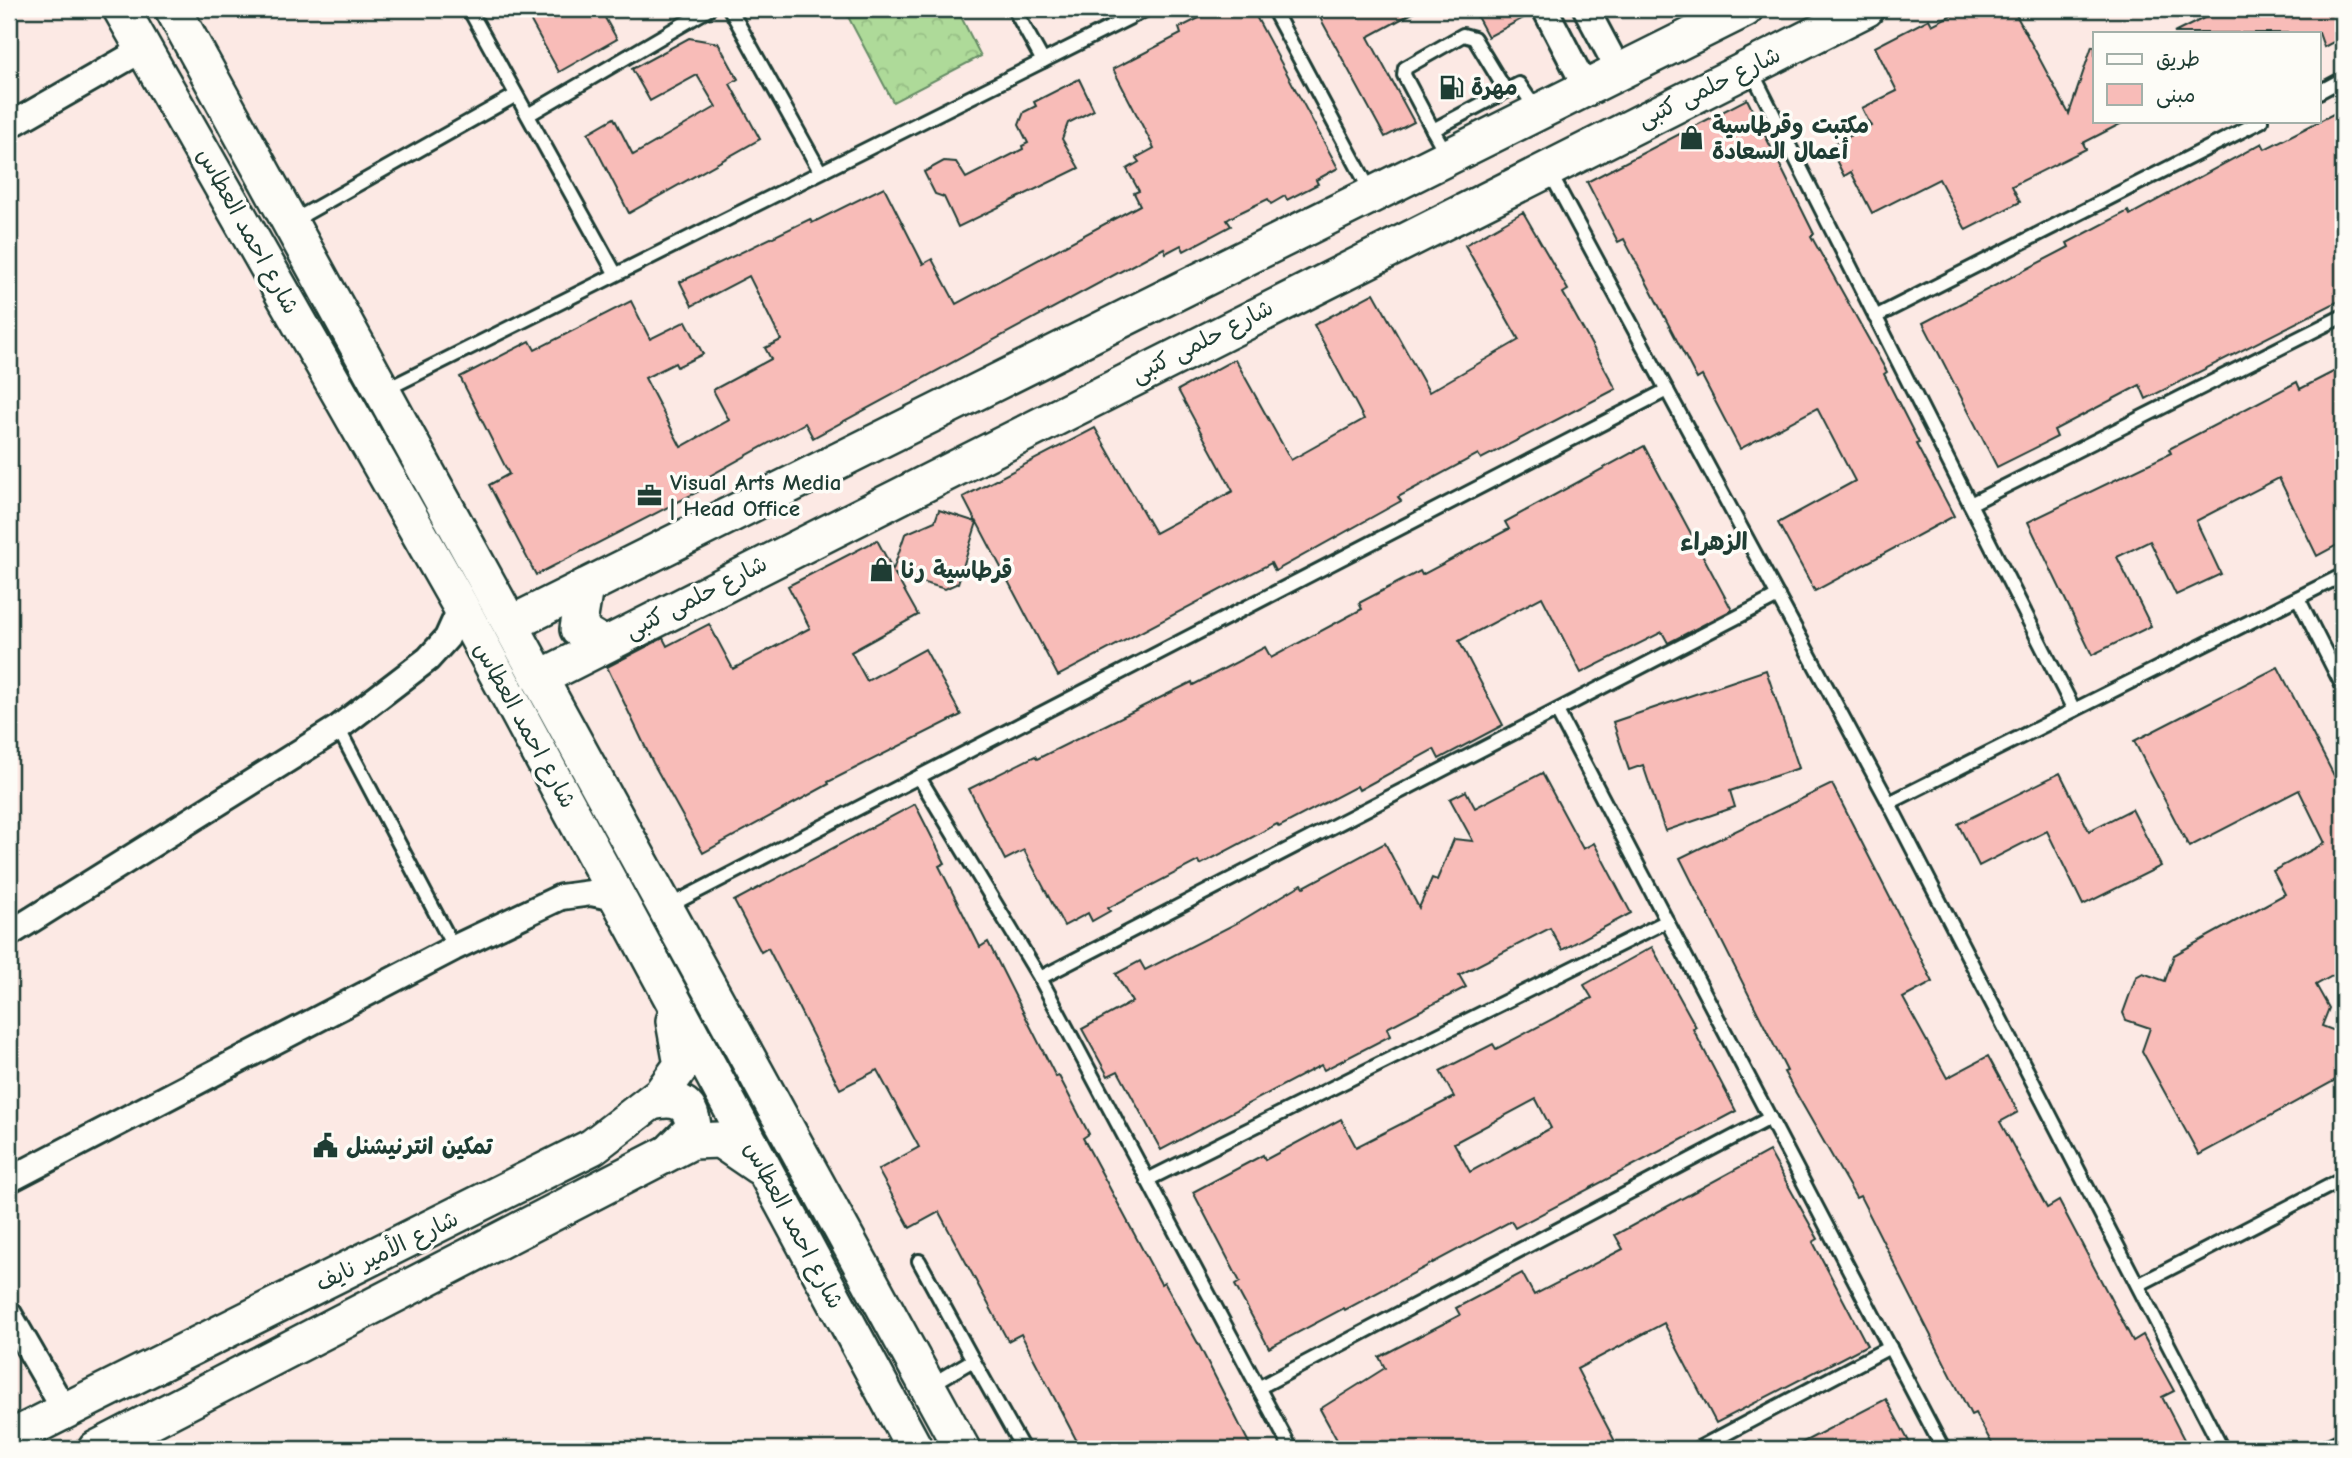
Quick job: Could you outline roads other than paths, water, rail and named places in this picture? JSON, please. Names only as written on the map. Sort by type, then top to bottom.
[{"type":"street","name":"شارع احمد العطاس","points":[[121,9],[461,607],[915,1449]]},
{"type":"street","name":"شارع احمد العطاس","points":[[173,9],[962,1449]]},
{"type":"street","points":[[1545,9],[1586,88]]},
{"type":"street","points":[[1586,9],[1619,71]]},
{"type":"street","points":[[511,624],[1372,195],[1441,143],[1484,121],[1537,113],[1745,9]]},
{"type":"street","name":"شارع حلمى كتبى","points":[[540,678],[1547,167],[1866,9]]},
{"type":"street","points":[[9,125],[145,48]]},
{"type":"street","points":[[584,587],[578,629],[603,644]]},
{"type":"street","points":[[9,934],[338,728],[428,659],[447,638],[461,607]]},
{"type":"street","points":[[9,1180],[454,948],[561,897],[592,893],[620,899]]},
{"type":"street","name":"شارع الأمير نايف","points":[[9,1439],[592,1147],[662,1094],[682,1065],[670,997]]},
{"type":"street","points":[[652,1102],[671,1098],[682,1102],[692,1115],[693,1129],[673,1149]]},
{"type":"street","name":"شارع الأمير نايف","points":[[96,1449],[692,1140],[720,1140],[765,1171]]},
{"type":"street","points":[[9,1314],[65,1411]]},
{"type":"lane","points":[[469,9],[615,273]]},
{"type":"lane","points":[[528,115],[709,9]]},
{"type":"lane","points":[[730,9],[820,171]]},
{"type":"lane","points":[[1014,9],[1043,61]]},
{"type":"lane","points":[[383,391],[1147,9]]},
{"type":"lane","points":[[1273,9],[1372,195]]},
{"type":"lane","points":[[1441,143],[1404,75],[1405,68],[1463,35],[1474,38],[1506,91]]},
{"type":"lane","points":[[1750,66],[2074,710]]},
{"type":"lane","points":[[2320,91],[2343,79]]},
{"type":"lane","points":[[1484,121],[1506,91],[1522,85],[1537,113]]},
{"type":"lane","points":[[290,222],[516,95]]},
{"type":"lane","points":[[1875,317],[2259,122]]},
{"type":"lane","points":[[1547,167],[1889,803],[2222,1449]]},
{"type":"lane","points":[[1970,504],[2343,317]]},
{"type":"lane","points":[[666,907],[1667,390]]},
{"type":"lane","points":[[1889,803],[2343,575]]},
{"type":"lane","points":[[1040,978],[1778,596]]},
{"type":"lane","points":[[2298,598],[2343,687]]},
{"type":"lane","points":[[1557,711],[1943,1449]]},
{"type":"lane","points":[[338,728],[454,948]]},
{"type":"lane","points":[[919,777],[1040,978],[1291,1449]]},
{"type":"lane","points":[[1147,1180],[1667,921]]},
{"type":"lane","points":[[1258,1388],[1770,1118]]},
{"type":"lane","points":[[2138,1285],[2340,1181],[2343,1198]]},
{"type":"lane","points":[[919,1261],[1023,1449]]},
{"type":"lane","points":[[1697,1449],[1890,1348]]},
{"type":"lane","points":[[929,1386],[973,1360]]},
{"type":"lane","points":[[2322,1449],[2343,1439]]},
{"type":"place","name":"مهرة","points":[[1451,87]]},
{"type":"place","name":"مكتبت وقرطاسية أعمال السعادة","points":[[1692,138]]},
{"type":"place","name":"Visual Arts Media | Head Office","points":[[650,495]]},
{"type":"place","name":"قرطاسية رنا","points":[[881,570]]},
{"type":"place","name":"تمكين انترنیشنل","points":[[326,1146]]},
{"type":"district","name":"الزهراء","points":[[1714,542]]}]
